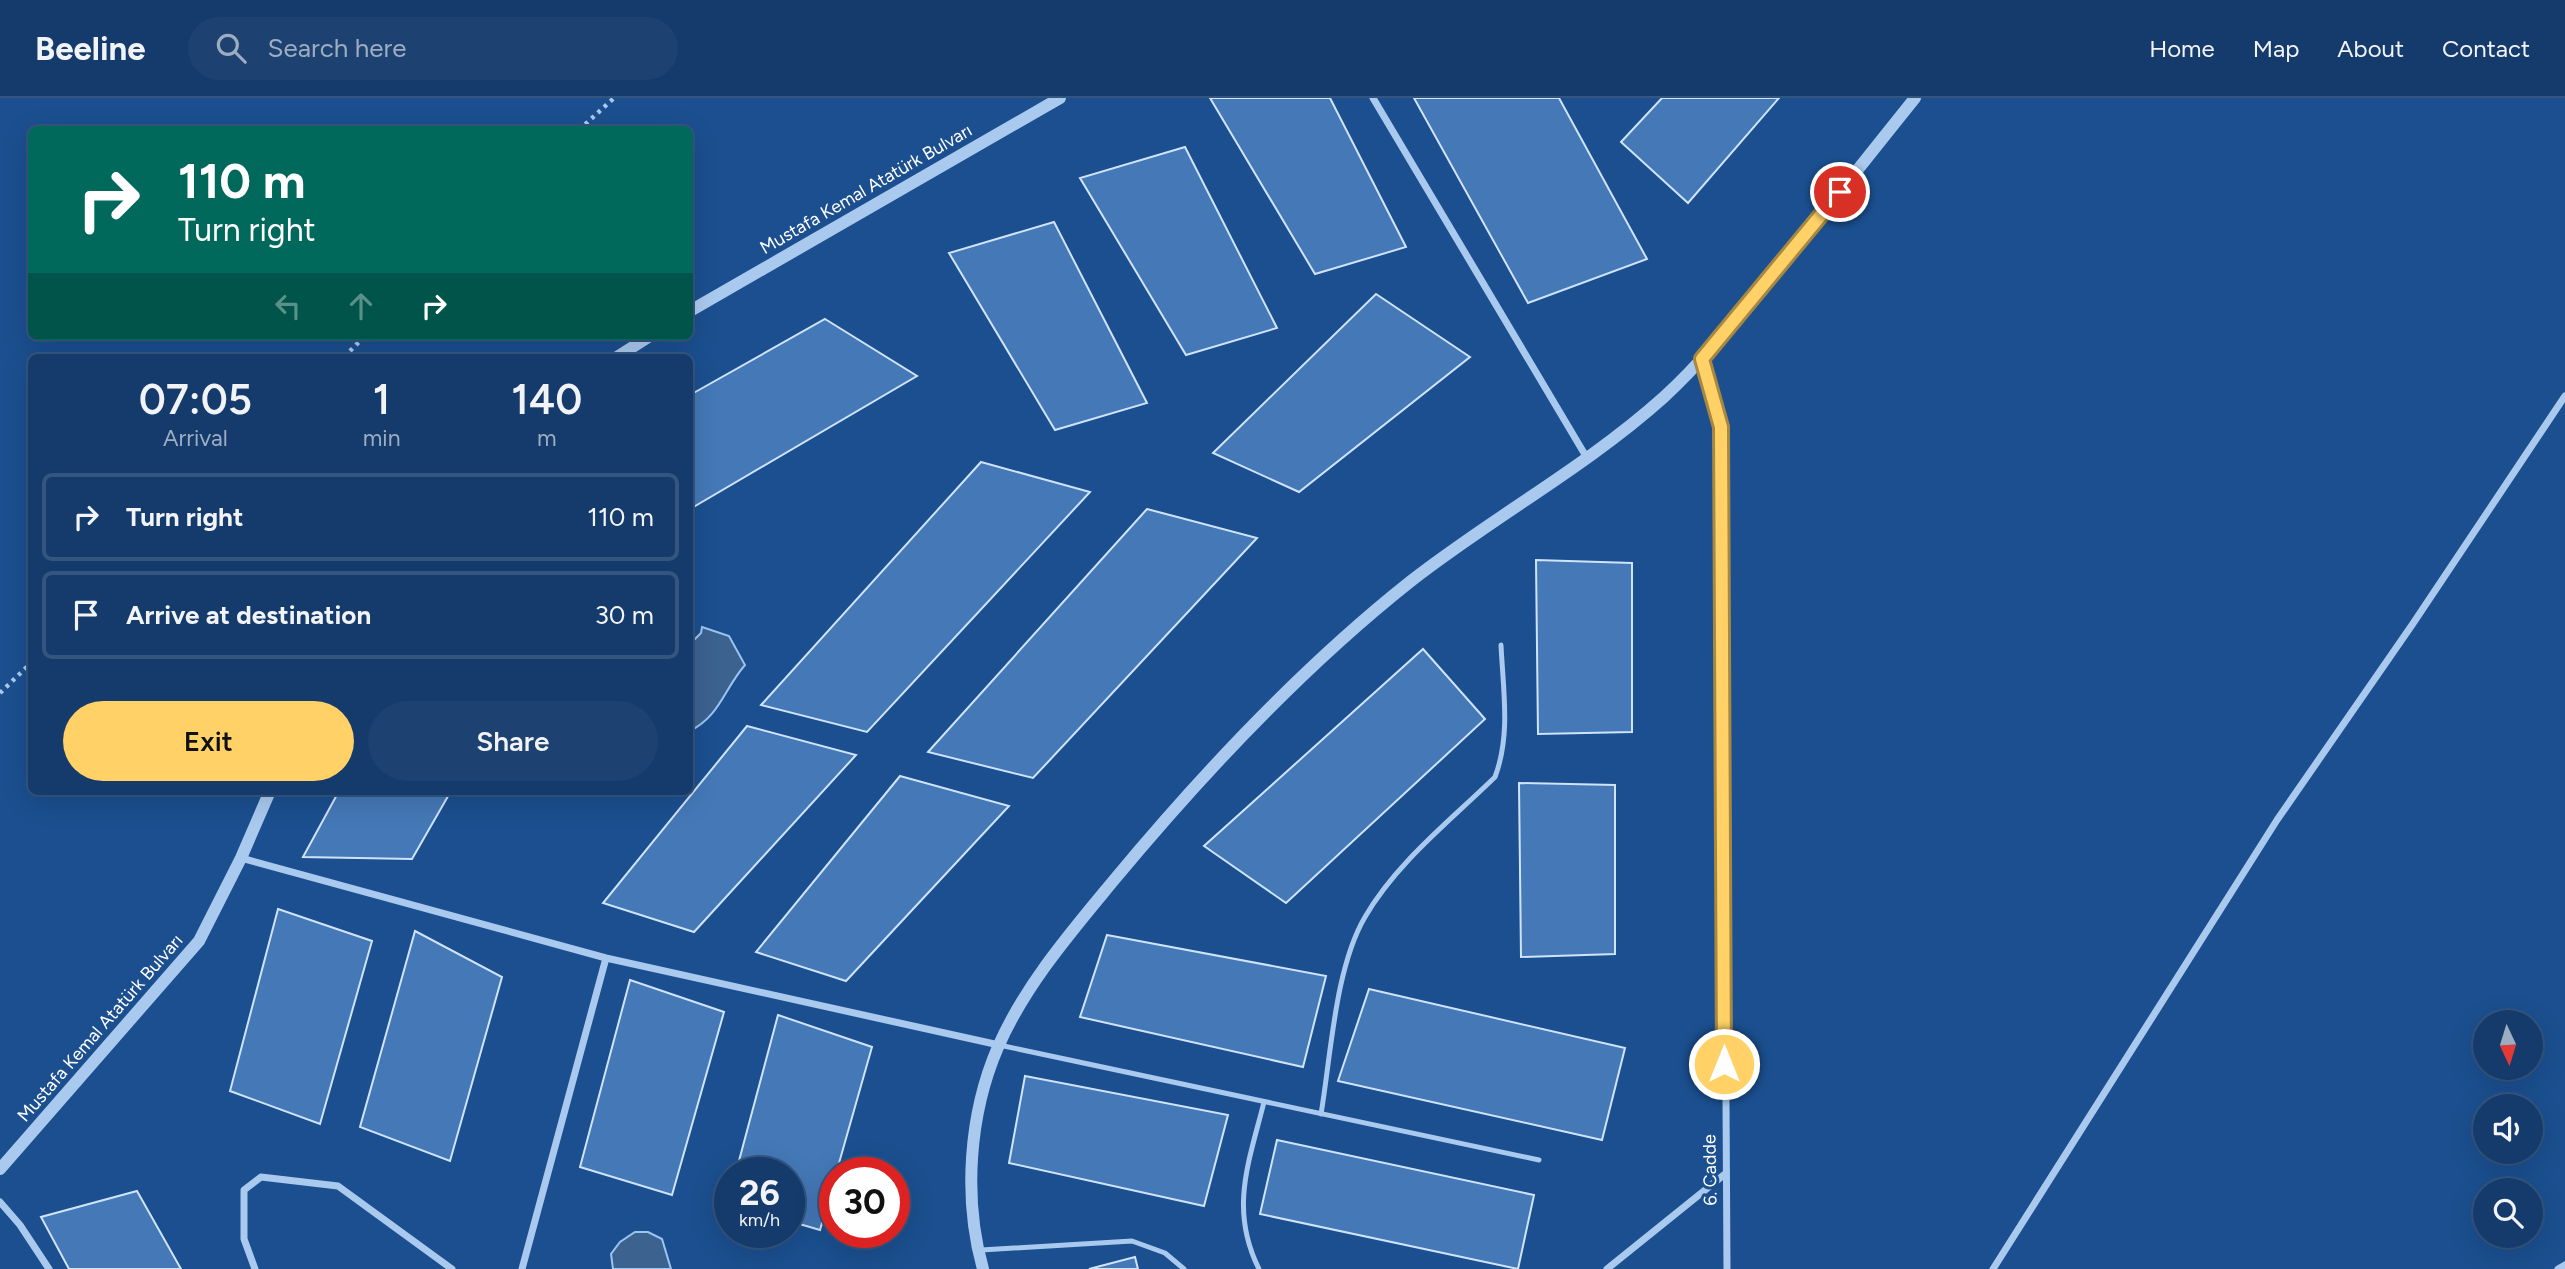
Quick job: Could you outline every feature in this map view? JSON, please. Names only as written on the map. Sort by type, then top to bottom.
[{"type":"street","name":"Mustafa Kemal Atatürk Bulvarı","points":[[693,309],[1060,98]]},
{"type":"street","points":[[1373,98],[1588,458]]},
{"type":"street","points":[[983,1269],[971,1192],[974,1139],[984,1089],[999,1045],[1039,975],[1076,926],[1157,829],[1257,722],[1330,651],[1410,582],[1528,496],[1628,429],[1702,359],[1915,98]]},
{"type":"street","points":[[622,354],[644,340]]},
{"type":"street","name":"6. Cadde","points":[[1702,359],[1721,427],[1727,1269]]},
{"type":"street","points":[[1993,1269],[2277,820],[2565,396]]},
{"type":"street","name":"Mustafa Kemal Atatürk Bulvarı","points":[[0,1169],[199,941],[241,859],[268,795]]},
{"type":"street","points":[[241,859],[606,958],[999,1045]]},
{"type":"street","points":[[522,1269],[606,958]]},
{"type":"street","points":[[1607,1269],[1725,1174]]},
{"type":"street","points":[[255,1269],[244,1239],[244,1190],[261,1177],[338,1186],[452,1269]]},
{"type":"street","points":[[0,1202],[20,1225],[49,1269]]},
{"type":"street","points":[[2558,1269],[2565,1265]]},
{"type":"lane","points":[[1321,1114],[1344,970],[1364,918],[1391,880],[1495,777],[1505,737],[1501,645]]},
{"type":"lane","points":[[999,1045],[1539,1160]]},
{"type":"lane","points":[[1259,1269],[1248,1245],[1241,1207],[1264,1102]]},
{"type":"lane","points":[[978,1250],[1132,1241],[1165,1254],[1184,1269]]},
{"type":"path","points":[[583,126],[614,98]]},
{"type":"path","points":[[347,354],[361,340]]},
{"type":"path","points":[[0,693],[28,666]]},
{"type":"water","points":[[702,627],[729,636],[745,665],[715,710],[693,729],[693,641],[701,633]]},
{"type":"water","points":[[635,1232],[648,1232],[662,1239],[671,1269],[613,1269],[611,1254],[620,1242]]},
{"type":"building","points":[[1210,98],[1330,98],[1406,247],[1315,274]]},
{"type":"building","points":[[1414,98],[1559,98],[1647,259],[1528,303]]},
{"type":"building","points":[[1662,98],[1779,98],[1688,203],[1621,142]]},
{"type":"building","points":[[1185,147],[1277,328],[1186,355],[1080,178]]},
{"type":"building","points":[[1054,222],[1147,403],[1055,430],[949,253]]},
{"type":"building","points":[[1376,294],[1470,357],[1299,492],[1213,453]]},
{"type":"building","points":[[825,319],[917,376],[693,507],[693,393]]},
{"type":"building","points":[[981,462],[1090,492],[867,732],[761,705]]},
{"type":"building","points":[[1147,509],[1257,538],[1033,778],[928,752]]},
{"type":"building","points":[[1536,560],[1632,563],[1632,732],[1538,734]]},
{"type":"building","points":[[1423,649],[1485,719],[1286,903],[1204,846]]},
{"type":"building","points":[[747,726],[856,755],[694,932],[603,903]]},
{"type":"building","points":[[900,776],[1009,806],[846,981],[756,952]]},
{"type":"building","points":[[1519,783],[1615,785],[1615,954],[1521,957]]},
{"type":"building","points":[[337,795],[449,795],[412,859],[303,857]]},
{"type":"building","points":[[278,909],[372,941],[320,1124],[230,1091]]},
{"type":"building","points":[[415,931],[502,977],[450,1161],[360,1127]]},
{"type":"building","points":[[1107,935],[1326,976],[1303,1067],[1080,1017]]},
{"type":"building","points":[[630,980],[724,1012],[672,1195],[580,1167]]},
{"type":"building","points":[[1369,989],[1625,1048],[1602,1140],[1338,1081]]},
{"type":"building","points":[[778,1015],[872,1047],[841,1157],[819,1157],[819,1230],[805,1226],[805,1157],[740,1157]]},
{"type":"building","points":[[1025,1076],[1228,1115],[1204,1206],[1009,1163]]},
{"type":"building","points":[[1277,1140],[1534,1195],[1518,1269],[1260,1214]]},
{"type":"building","points":[[137,1191],[181,1269],[69,1269],[41,1217]]},
{"type":"building","points":[[1135,1257],[1138,1269],[1089,1269]]},
{"type":"route","points":[[1724,1064],[1721,427],[1716,400],[1702,359],[1840,192]]}]
